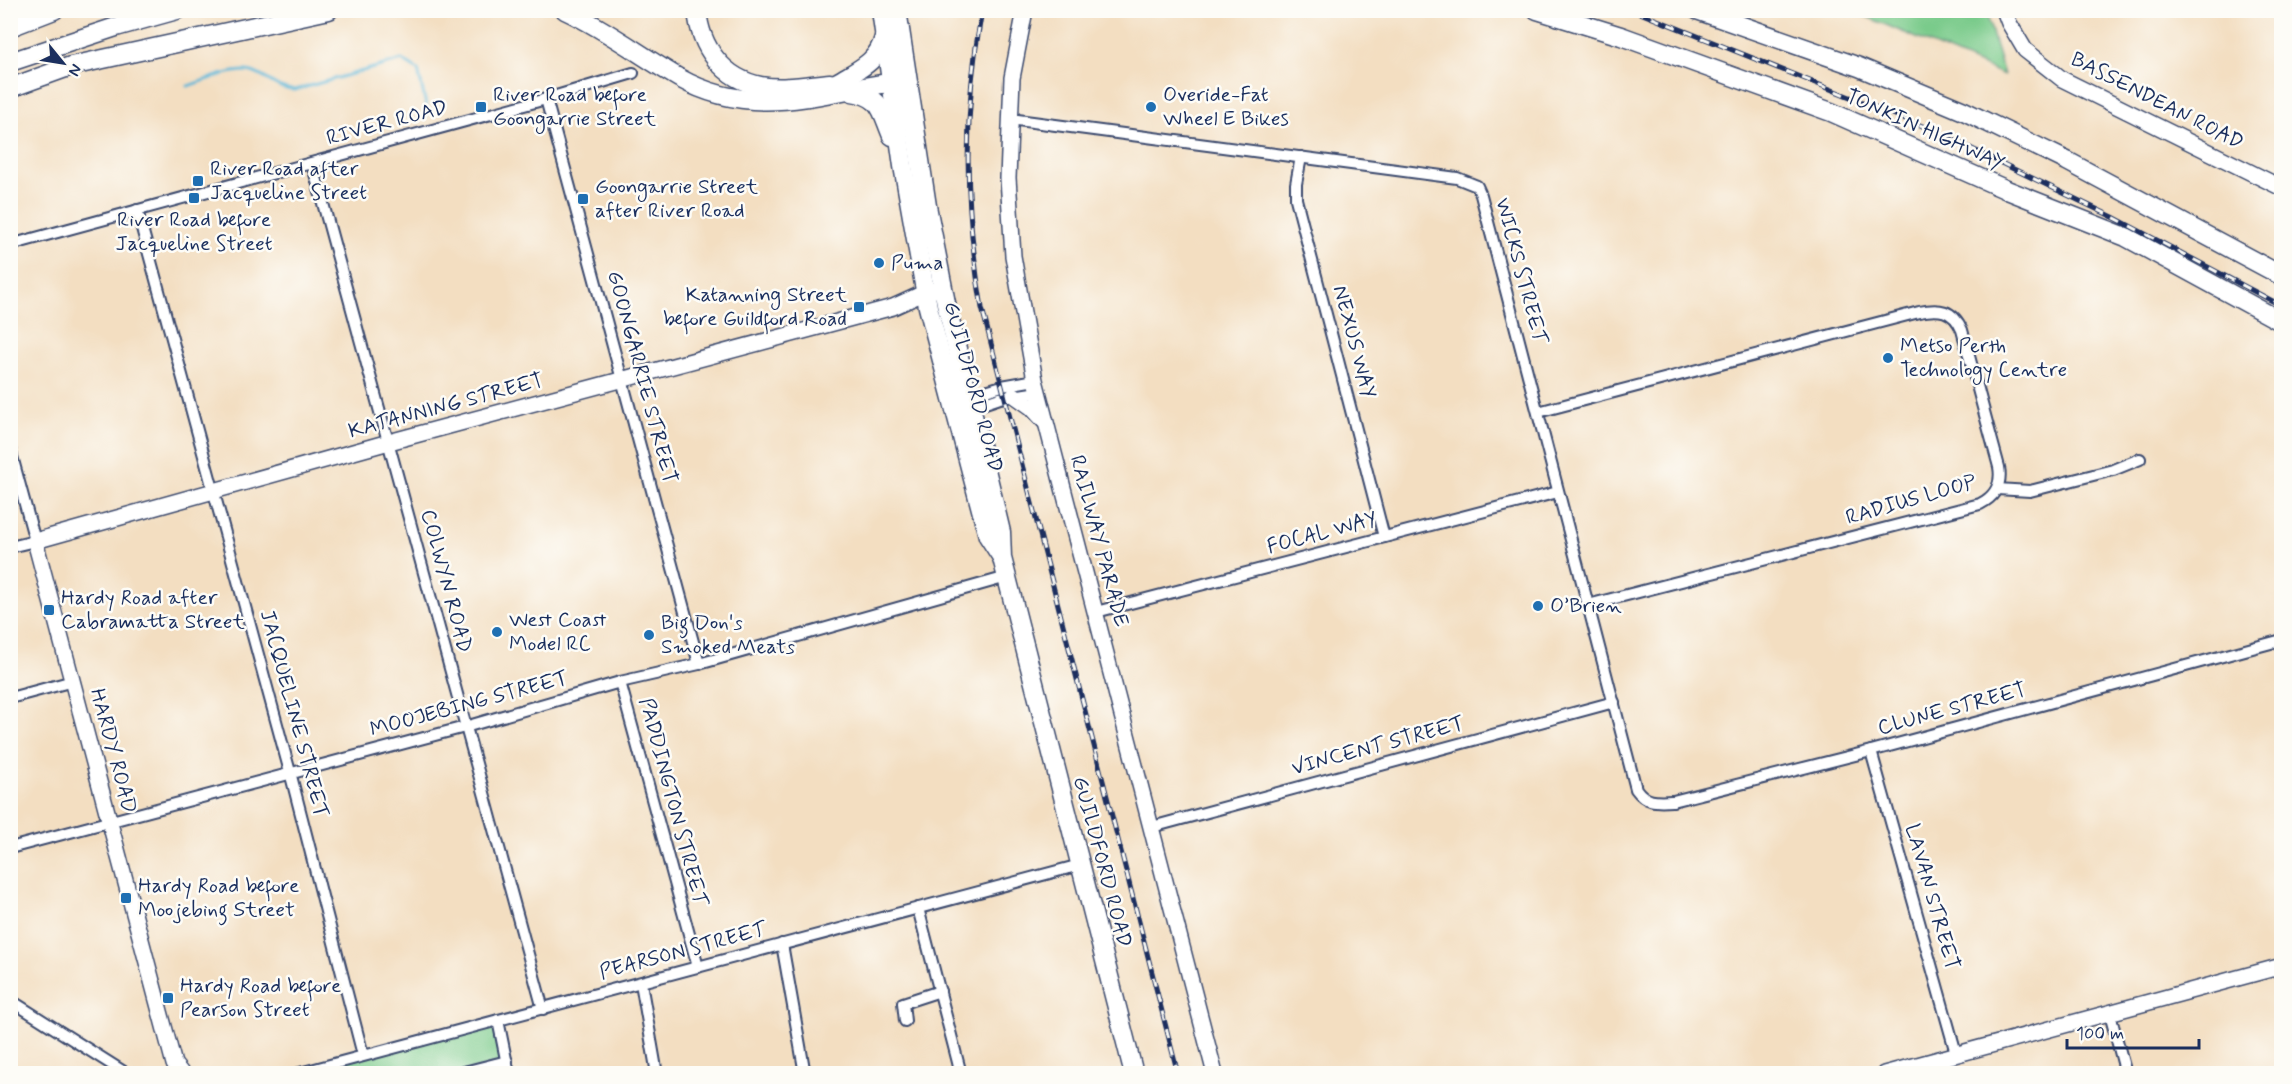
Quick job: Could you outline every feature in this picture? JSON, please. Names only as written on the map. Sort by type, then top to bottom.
[{"type":"highway","points":[[10,27],[54,10]]},
{"type":"highway","points":[[10,62],[116,27],[177,10]]},
{"type":"highway","points":[[103,59],[271,10]]},
{"type":"highway","points":[[10,88],[70,66],[329,10]]},
{"type":"highway","points":[[566,10],[617,38],[680,78],[710,93],[742,100],[789,101],[842,86],[898,76]]},
{"type":"highway","points":[[697,10],[699,27],[710,53],[726,70],[743,80],[760,86],[842,86],[874,99],[881,108],[903,166]]},
{"type":"highway","name":"GUILDFORD ROAD","points":[[881,10],[885,35],[898,76],[927,206],[936,297]]},
{"type":"highway","name":"GUILDFORD ROAD","points":[[897,10],[903,166],[962,405],[988,536],[1002,558],[1134,1074]]},
{"type":"highway","name":"TONKIN HIGHWAY","points":[[1527,10],[1545,13],[1632,39],[1831,112],[2007,190],[2126,237],[2282,322]]},
{"type":"highway","name":"TONKIN HIGHWAY","points":[[1697,10],[1917,90],[2067,161],[2282,276]]},
{"type":"highway","points":[[842,86],[874,59],[881,50],[885,35]]},
{"type":"highway","points":[[2007,190],[2130,249],[2236,305],[2282,335]]},
{"type":"highway","points":[[2139,201],[2282,264]]},
{"type":"street","name":"RAILWAY PARADE","points":[[1025,10],[1012,78],[1008,178],[1012,245],[1037,386],[1215,1074]]},
{"type":"street","name":"BASSENDEAN ROAD","points":[[2004,10],[2025,50],[2062,79],[2282,188]]},
{"type":"street","name":"RIVER ROAD","points":[[10,245],[546,99],[633,73]]},
{"type":"street","name":"GOONGARRIE STREET","points":[[546,99],[699,664]]},
{"type":"street","name":"WICKS STREET","points":[[1010,119],[1457,178],[1477,186],[1636,789]]},
{"type":"street","name":"NEXUS WAY","points":[[1301,157],[1296,199],[1384,537]]},
{"type":"street","name":"COLWYN ROAD","points":[[312,163],[543,1009]]},
{"type":"street","name":"JACQUELINE STREET","points":[[137,210],[290,772],[363,1055]]},
{"type":"street","name":"KATANNING STREET","points":[[10,548],[389,442],[936,297]]},
{"type":"street","name":"RADIUS LOOP","points":[[1538,412],[1919,312],[1944,310],[1955,317],[1962,330],[1999,467],[1997,489],[1985,501],[1974,506],[1588,605]]},
{"type":"street","points":[[962,405],[1002,386],[1037,386]]},
{"type":"street","points":[[962,405],[1014,395],[1037,386]]},
{"type":"street","points":[[1014,395],[1031,407],[1047,424]]},
{"type":"street","name":"HARDY ROAD","points":[[10,449],[176,1070]]},
{"type":"street","points":[[1997,489],[2030,491],[2113,470],[2140,459]]},
{"type":"street","name":"FOCAL WAY","points":[[1096,612],[1558,492]]},
{"type":"street","name":"MOOJEBING STREET","points":[[10,848],[465,727],[620,682],[699,664],[1007,577]]},
{"type":"street","name":"CLUNE STREET","points":[[1636,789],[1648,801],[1673,801],[1871,751],[2282,640]]},
{"type":"street","points":[[10,698],[73,681]]},
{"type":"street","name":"PADDINGTON STREET","points":[[620,682],[698,967]]},
{"type":"street","name":"VINCENT STREET","points":[[1152,827],[1614,702]]},
{"type":"street","name":"LAVAN STREET","points":[[1871,751],[1956,1053]]},
{"type":"street","name":"PEARSON STREET","points":[[296,1074],[1080,865]]},
{"type":"street","points":[[918,908],[961,1074]]},
{"type":"street","points":[[782,944],[806,1074]]},
{"type":"street","points":[[1884,1074],[2282,966]]},
{"type":"street","points":[[640,983],[657,1074]]},
{"type":"street","points":[[905,1021],[903,1003],[940,991]]},
{"type":"street","points":[[10,1000],[127,1074]]},
{"type":"street","points":[[2110,1014],[2127,1074]]},
{"type":"street","points":[[498,1020],[509,1074]]},
{"type":"street","points":[[456,1074],[507,1061]]},
{"type":"green space","points":[[1853,11],[1986,11],[2004,75]]},
{"type":"green space","points":[[498,1020],[507,1061],[460,1073],[296,1074]]},
{"type":"waterway","points":[[188,86],[220,75],[246,71],[258,74],[283,88],[295,90],[402,60],[418,70],[428,114]]},
{"type":"railway","points":[[982,10],[971,86],[968,159],[972,233],[982,308],[1178,1074]]},
{"type":"railway","points":[[1635,11],[1935,131],[2113,217],[2282,306]]},
{"type":"place","name":"River Road before Goongarrie Street","points":[[481,107]]},
{"type":"place","name":"Overide-Fat Wheel E Bikes","points":[[1151,107]]},
{"type":"place","name":"River Road after Jacqueline Street","points":[[198,181]]},
{"type":"place","name":"River Road before Jacqueline Street","points":[[194,198]]},
{"type":"place","name":"Goongarrie Street after River Road","points":[[583,199]]},
{"type":"place","name":"Puma","points":[[879,263]]},
{"type":"place","name":"Katanning Street before Guildford Road","points":[[859,307]]},
{"type":"place","name":"Metso Perth Technology Centre","points":[[1888,358]]},
{"type":"place","name":"O’Brien","points":[[1538,606]]},
{"type":"place","name":"Hardy Road after Cabramatta Street","points":[[49,610]]},
{"type":"place","name":"West Coast Model RC","points":[[497,632]]},
{"type":"place","name":"Big Don's Smoked Meats","points":[[649,635]]},
{"type":"place","name":"Hardy Road before Moojebing Street","points":[[126,898]]},
{"type":"place","name":"Hardy Road before Pearson Street","points":[[168,998]]}]
